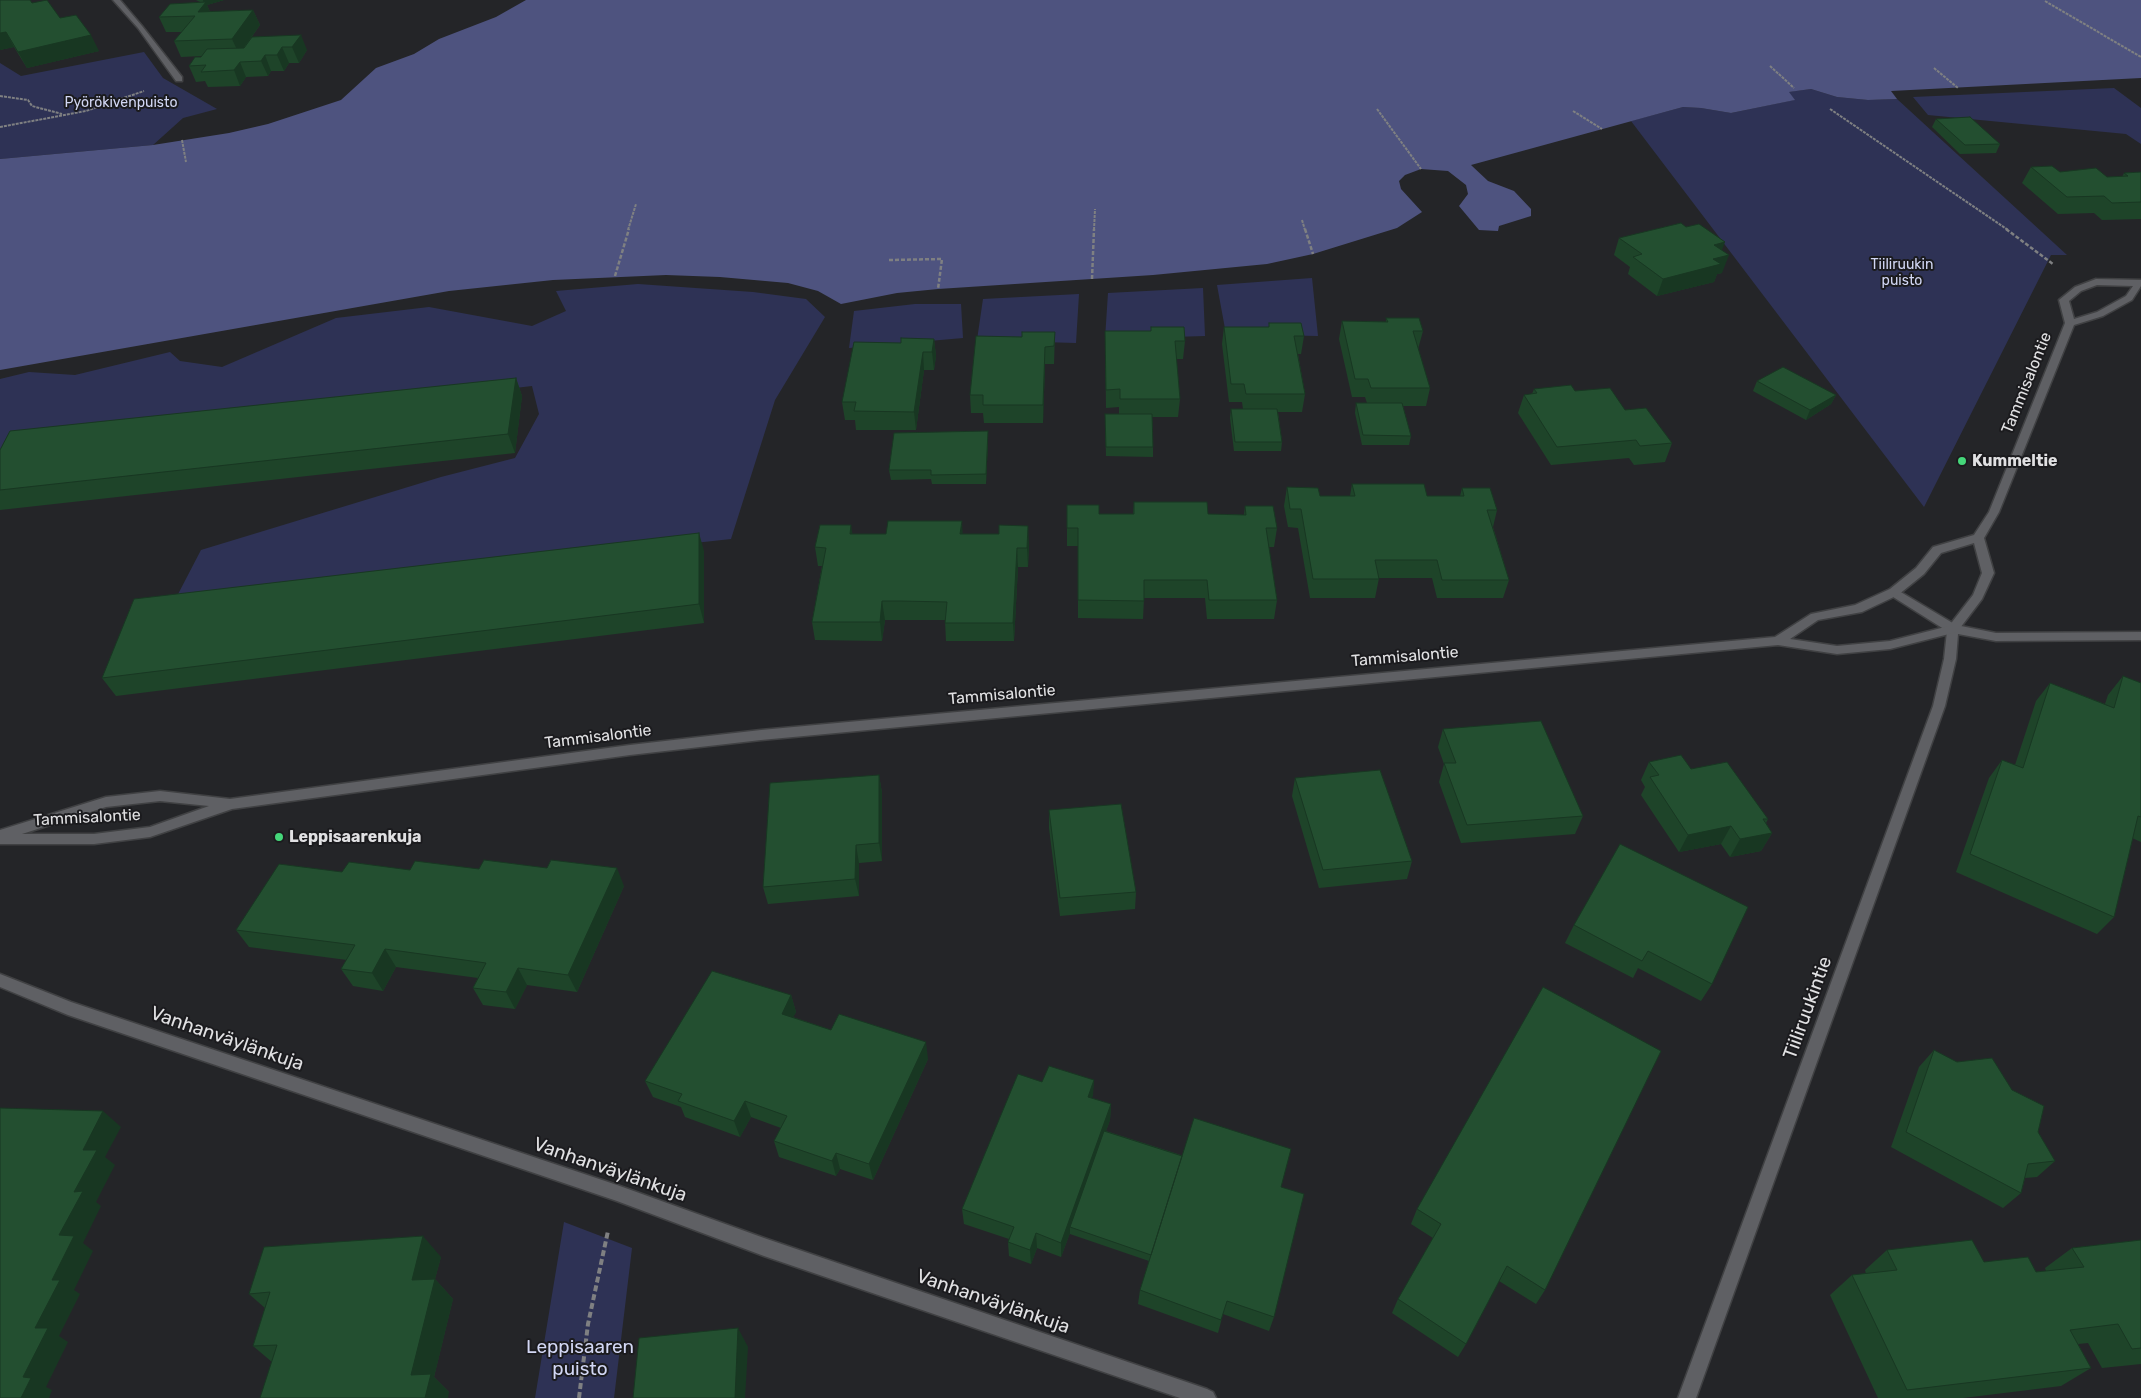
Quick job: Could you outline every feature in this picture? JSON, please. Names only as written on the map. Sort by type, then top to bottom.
[{"type":"street","points":[[116,0],[140,27],[179,79]]},
{"type":"street","name":"Tammisalontie","points":[[1778,641],[1815,617],[1858,609],[1894,592],[1920,571],[1937,550],[1978,538],[1994,512],[2070,323],[2064,300],[2078,289],[2096,282],[2140,284]]},
{"type":"street","name":"Tammisalontie","points":[[2070,323],[2100,314],[2129,298],[2140,284]]},
{"type":"street","points":[[1954,629],[1978,596],[1988,573],[1978,538]]},
{"type":"street","points":[[1894,592],[1954,629],[1996,637],[2141,636]]},
{"type":"street","name":"Tammisalontie","points":[[0,839],[94,839],[150,832],[231,804],[630,750],[761,735],[1778,641],[1837,650],[1890,645],[1954,629]]},
{"type":"street","name":"Tiiliruukintie","points":[[1688,1398],[1939,706],[1950,659],[1954,629]]},
{"type":"street","name":"Tammisalontie","points":[[0,835],[106,802],[160,796],[231,804]]},
{"type":"street","name":"Vanhanväylänkuja","points":[[0,980],[68,1008],[617,1193],[764,1247],[1207,1398]]},
{"type":"path","points":[[2045,1],[2141,57]]},
{"type":"path","points":[[1770,66],[1794,88]]},
{"type":"path","points":[[1934,68],[1958,88]]},
{"type":"path","points":[[0,127],[86,111],[179,79]]},
{"type":"path","points":[[0,96],[28,100],[32,106],[64,114]]},
{"type":"path","points":[[1377,109],[1421,169]]},
{"type":"path","points":[[1830,109],[2004,227],[2055,265]]},
{"type":"path","points":[[1573,111],[1602,129]]},
{"type":"path","points":[[182,140],[186,162]]},
{"type":"path","points":[[615,276],[636,204]]},
{"type":"path","points":[[1092,279],[1096,209]]},
{"type":"path","points":[[1302,220],[1313,254]]},
{"type":"path","points":[[889,260],[942,259],[938,289]]},
{"type":"path","points":[[579,1398],[588,1324],[617,1193]]},
{"type":"green space","name":"Pyörökivenpuisto","points":[[144,52],[163,78],[217,109],[183,118],[153,145],[0,159],[0,63],[21,76]]},
{"type":"green space","points":[[2114,88],[2141,108],[2141,144],[2126,134],[1928,115],[1913,97]]},
{"type":"green space","name":"Tiiliruukin puisto","points":[[1811,89],[1837,97],[1868,100],[1897,99],[2067,255],[2051,255],[1924,507],[1631,121],[1683,107],[1731,113],[1794,100],[1788,92]]},
{"type":"green space","points":[[1312,278],[1318,336],[1226,334],[1217,285]]},
{"type":"green space","points":[[638,284],[753,292],[806,299],[825,317],[775,400],[731,539],[175,600],[201,550],[441,477],[515,458],[539,414],[532,386],[274,416],[0,454],[0,379],[29,372],[75,375],[170,352],[180,361],[222,367],[336,318],[429,307],[532,326],[566,311],[556,291]]},
{"type":"green space","points":[[1203,288],[1205,336],[1105,339],[1108,293]]},
{"type":"green space","points":[[1079,294],[1076,343],[977,340],[983,299]]},
{"type":"green space","points":[[915,304],[961,304],[963,338],[849,348],[854,311]]},
{"type":"green space","name":"Leppisaaren puisto","points":[[564,1222],[632,1248],[614,1398],[535,1398]]},
{"type":"shaded area","points":[[526,0],[2141,0],[2141,78],[1891,91],[1897,99],[1868,100],[1837,97],[1811,89],[1789,92],[1795,100],[1731,113],[1683,107],[1471,165],[1488,181],[1514,191],[1531,209],[1531,216],[1499,226],[1498,231],[1479,230],[1459,206],[1468,194],[1466,185],[1448,171],[1421,169],[1405,175],[1399,181],[1401,189],[1422,212],[1397,228],[1313,254],[1267,264],[1153,275],[938,289],[897,293],[841,304],[818,291],[788,283],[720,277],[666,275],[553,280],[449,291],[0,370],[0,159],[153,145],[229,133],[268,124],[341,100],[376,68],[414,54],[439,39],[496,17]]},
{"type":"building","points":[[0,0],[30,0],[32,3],[47,0],[60,18],[76,15],[91,35],[18,52],[6,32],[0,33]]},
{"type":"building","points":[[206,2],[198,12],[253,10],[232,39],[174,41],[195,16],[159,17],[170,4]]},
{"type":"building","points":[[301,35],[292,47],[282,47],[277,55],[265,55],[261,61],[240,62],[234,70],[201,72],[206,65],[189,66],[195,57],[201,57],[207,49],[244,48],[252,37]]},
{"type":"building","points":[[1970,117],[2000,144],[1965,145],[1936,119]]},
{"type":"building","points":[[2052,166],[2060,172],[2096,168],[2107,177],[2128,176],[2124,173],[2141,172],[2141,202],[2112,203],[2104,196],[2067,197],[2031,167]]},
{"type":"building","points":[[1681,223],[1686,227],[1699,224],[1725,242],[1714,245],[1729,255],[1713,259],[1721,264],[1663,279],[1633,257],[1642,254],[1619,238]]},
{"type":"building","points":[[1386,318],[1419,318],[1423,331],[1413,331],[1430,388],[1371,388],[1368,379],[1355,379],[1342,321],[1388,322]]},
{"type":"building","points":[[1269,323],[1301,323],[1304,336],[1294,336],[1305,394],[1246,394],[1244,384],[1231,384],[1224,327],[1269,327]]},
{"type":"building","points":[[1151,327],[1184,327],[1185,341],[1175,341],[1180,399],[1120,399],[1120,389],[1106,390],[1105,331],[1151,331]]},
{"type":"building","points":[[1022,332],[1055,332],[1054,346],[1045,347],[1043,405],[983,405],[983,395],[970,395],[976,336],[1022,337]]},
{"type":"building","points":[[901,338],[934,339],[932,352],[923,352],[914,412],[854,411],[856,402],[842,402],[854,342],[901,343]]},
{"type":"building","points":[[1783,367],[1836,395],[1810,410],[1757,381]]},
{"type":"building","points":[[516,378],[508,434],[0,490],[0,450],[10,431]]},
{"type":"building","points":[[1571,385],[1575,391],[1610,388],[1625,410],[1646,408],[1672,443],[1640,446],[1636,440],[1557,447],[1524,395],[1537,393],[1534,389]]},
{"type":"building","points":[[1356,403],[1402,403],[1411,436],[1363,435]]},
{"type":"building","points":[[1231,409],[1277,409],[1282,442],[1235,442]]},
{"type":"building","points":[[1105,414],[1152,414],[1153,447],[1106,447]]},
{"type":"building","points":[[988,431],[986,474],[931,475],[931,470],[889,470],[894,433]]},
{"type":"building","points":[[1352,484],[1424,484],[1427,496],[1464,496],[1462,488],[1490,488],[1497,510],[1487,510],[1509,580],[1442,580],[1437,560],[1375,560],[1379,579],[1313,579],[1301,509],[1290,509],[1287,487],[1318,488],[1320,496],[1355,496]]},
{"type":"building","points":[[1134,502],[1207,502],[1208,514],[1246,515],[1245,506],[1273,506],[1277,528],[1266,528],[1277,600],[1209,600],[1207,580],[1144,580],[1144,601],[1078,600],[1078,528],[1067,528],[1067,505],[1099,505],[1099,514],[1134,514]]},
{"type":"building","points":[[888,521],[962,521],[960,534],[999,534],[999,525],[1028,526],[1027,548],[1017,548],[1013,623],[945,623],[947,602],[901,601],[882,601],[880,622],[812,622],[826,548],[815,547],[820,525],[851,525],[850,534],[886,534]]},
{"type":"building","points":[[699,533],[699,604],[102,678],[134,599]]},
{"type":"building","points":[[2123,676],[2141,683],[2141,817],[2138,816],[2114,917],[1970,854],[2002,760],[2023,768],[2050,683],[2114,708]]},
{"type":"building","points":[[1541,721],[1583,816],[1467,825],[1444,763],[1456,763],[1443,729]]},
{"type":"building","points":[[1681,755],[1691,769],[1727,762],[1768,819],[1763,819],[1772,833],[1740,839],[1731,826],[1688,835],[1650,777],[1659,775],[1649,762]]},
{"type":"building","points":[[1380,770],[1412,861],[1323,870],[1295,778]]},
{"type":"building","points":[[879,775],[879,843],[856,845],[855,879],[763,887],[770,783]]},
{"type":"building","points":[[1121,804],[1136,892],[1060,898],[1049,810]]},
{"type":"building","points":[[1620,844],[1748,907],[1712,984],[1648,951],[1642,961],[1574,925]]},
{"type":"building","points":[[484,860],[547,868],[551,860],[617,868],[568,975],[518,968],[506,992],[473,988],[486,963],[385,949],[372,973],[341,969],[355,945],[236,930],[279,864],[342,872],[349,862],[410,870],[415,861],[479,869]]},
{"type":"building","points":[[712,971],[791,995],[782,1014],[831,1030],[839,1014],[926,1042],[869,1164],[836,1153],[832,1161],[774,1141],[787,1116],[745,1101],[734,1121],[678,1101],[682,1094],[645,1081]]},
{"type":"building","points":[[1543,987],[1661,1051],[1545,1290],[1507,1266],[1466,1344],[1398,1299],[1441,1224],[1417,1209]]},
{"type":"building","points":[[1934,1050],[1957,1062],[1992,1058],[2012,1090],[2044,1106],[2038,1132],[2055,1161],[2028,1164],[2021,1193],[1906,1132]]},
{"type":"building","points":[[1049,1066],[1094,1080],[1088,1097],[1111,1104],[1061,1243],[1036,1233],[1030,1250],[1008,1242],[1014,1227],[962,1209],[1018,1074],[1042,1082]]},
{"type":"building","points":[[0,1108],[103,1111],[83,1150],[97,1150],[74,1192],[83,1191],[59,1235],[74,1236],[52,1280],[60,1280],[35,1328],[48,1328],[23,1377],[31,1378],[21,1398],[0,1398]]},
{"type":"building","points":[[1194,1118],[1291,1149],[1281,1187],[1304,1194],[1274,1317],[1227,1301],[1221,1320],[1140,1290]]},
{"type":"building","points":[[1104,1131],[1182,1156],[1151,1255],[1070,1227]]},
{"type":"building","points":[[423,1236],[412,1280],[435,1279],[411,1375],[431,1374],[425,1398],[260,1398],[277,1345],[253,1346],[270,1292],[249,1294],[264,1247]]},
{"type":"building","points":[[1972,1240],[1984,1262],[2028,1257],[2036,1272],[2084,1267],[2072,1248],[2141,1240],[2141,1348],[2132,1349],[2118,1324],[2070,1330],[2091,1368],[1907,1390],[1852,1275],[1897,1270],[1887,1250]]},
{"type":"building","points":[[738,1328],[735,1398],[633,1398],[639,1338]]},
{"type":"place","name":"Kummeltie","points":[[1962,461]]},
{"type":"place","name":"Leppisaarenkuja","points":[[279,837]]}]
